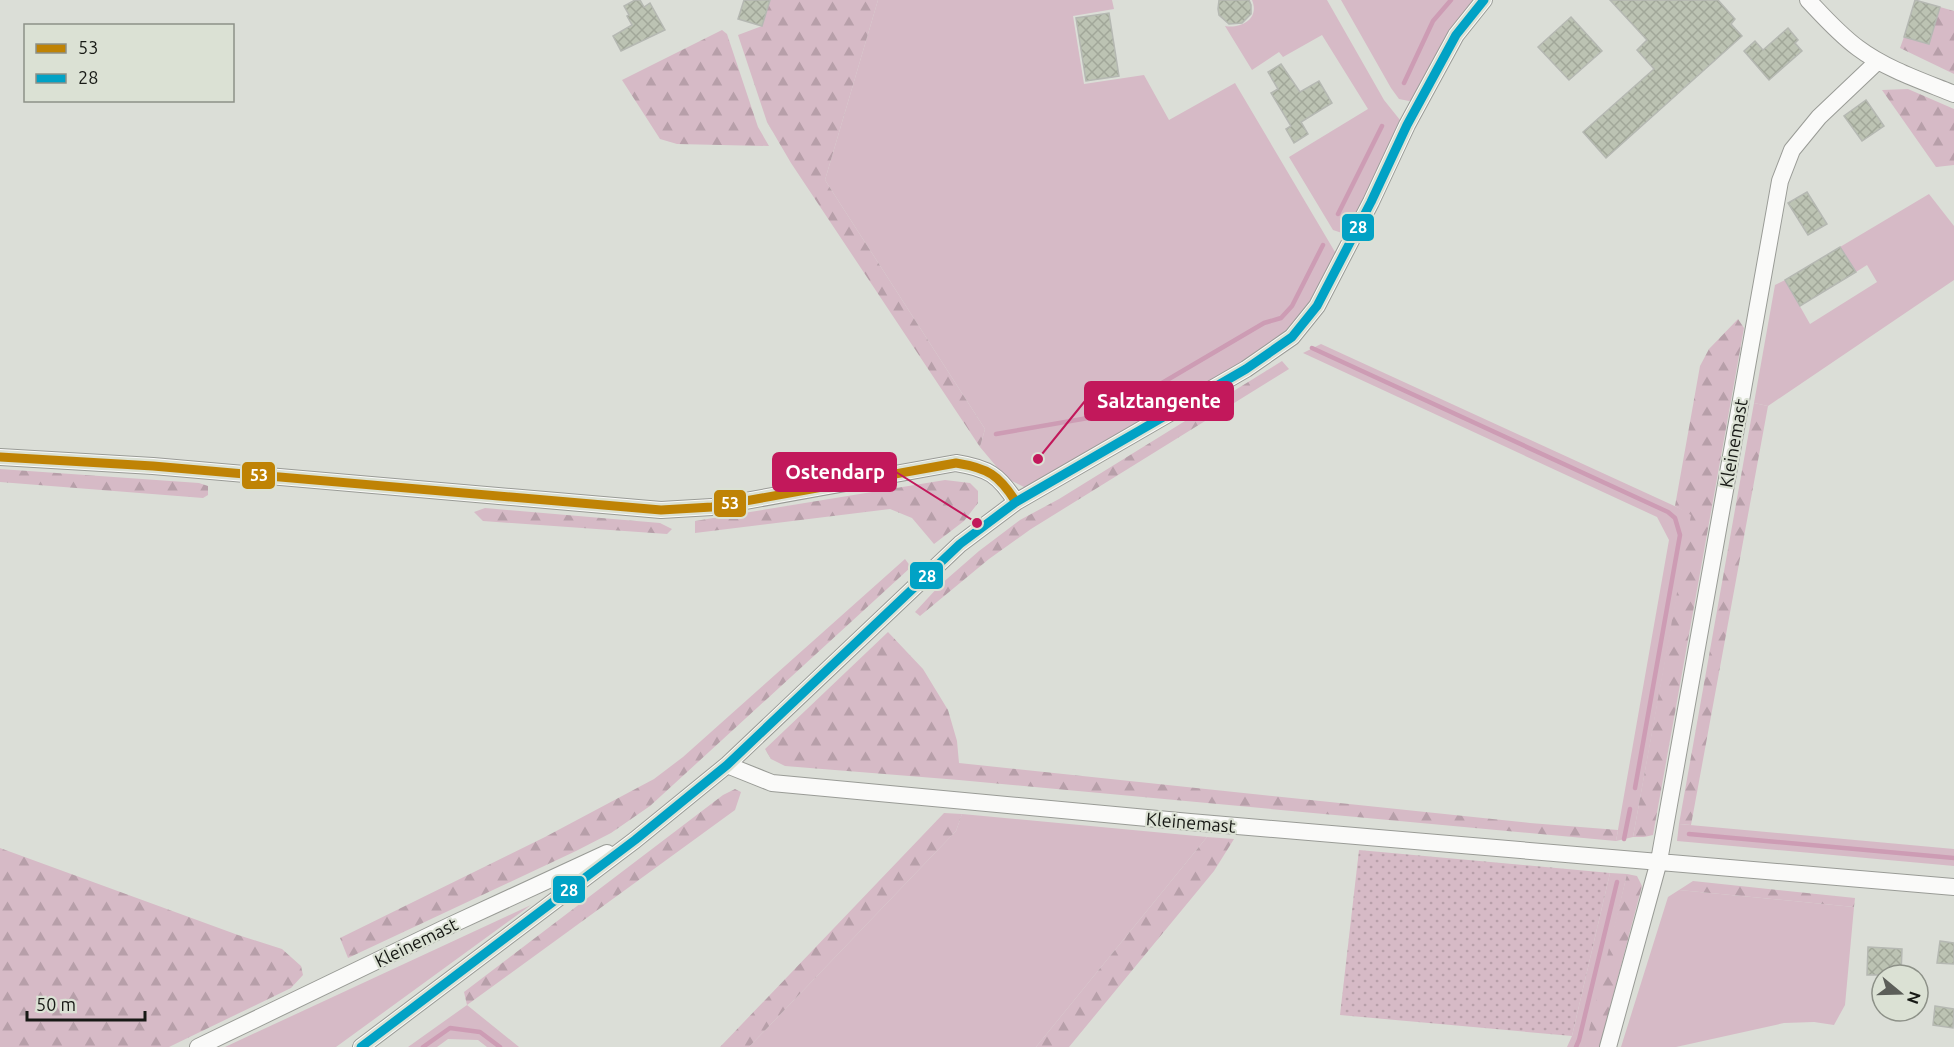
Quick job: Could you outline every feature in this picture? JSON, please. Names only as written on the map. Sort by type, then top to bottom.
[{"type":"street","name":"Kleinemast","points":[[361,1047],[635,840],[727,765],[960,544],[1016,502],[1246,369],[1292,337],[1317,306],[1444,56],[1456,35],[1484,0]]},
{"type":"street","points":[[1808,0],[1835,29],[1859,49],[1878,61],[1954,94]]},
{"type":"street","name":"Kleinemast","points":[[1608,1047],[1659,861],[1780,181],[1792,150],[1819,117],[1878,61]]},
{"type":"street","points":[[0,456],[164,467],[661,510],[712,507],[957,463],[986,470],[1004,483],[1016,502]]},
{"type":"street","name":"Kleinemast","points":[[727,765],[772,783],[1190,822],[1954,887]]},
{"type":"street","name":"Kleinemast","points":[[198,1047],[440,930],[635,840]]},
{"type":"green space","points":[[770,0],[878,0],[825,180],[985,429],[980,447],[791,163],[767,122],[738,35],[762,26]]},
{"type":"green space","points":[[878,0],[1112,0],[1114,9],[1073,16],[1084,84],[1144,75],[1169,120],[1235,83],[1335,252],[1335,261],[1315,300],[1277,342],[1032,487],[1024,487],[1006,478],[980,447],[985,429],[825,180]]},
{"type":"green space","points":[[1252,0],[1327,0],[1384,100],[1400,120],[1400,127],[1347,232],[1333,230],[1289,157],[1368,109],[1322,35],[1283,57],[1279,52],[1252,70],[1225,26],[1237,26],[1248,21],[1254,7]]},
{"type":"green space","points":[[1341,0],[1477,0],[1416,99],[1409,101],[1399,99],[1391,88]]},
{"type":"green space","points":[[1940,7],[1954,11],[1954,74],[1900,48],[1904,37],[1929,44]]},
{"type":"green space","points":[[722,30],[727,34],[758,127],[769,146],[677,144],[660,139],[622,80]]},
{"type":"green space","points":[[1908,89],[1954,109],[1954,165],[1936,167],[1882,90]]},
{"type":"green space","points":[[1929,194],[1954,226],[1954,280],[1768,406],[1754,403],[1775,285],[1785,280],[1810,324],[1877,282],[1867,265],[1856,272],[1840,247]]},
{"type":"green space","points":[[1738,319],[1744,328],[1653,835],[1633,837],[1691,515],[1675,506],[1700,366],[1709,349]]},
{"type":"green space","points":[[1321,344],[1692,514],[1633,837],[1616,841],[1669,540],[1657,517],[1303,353]]},
{"type":"green space","points":[[1282,361],[1289,369],[1031,529],[989,559],[920,616],[915,612],[940,585],[1020,520],[1059,499]]},
{"type":"green space","points":[[1754,403],[1768,406],[1691,825],[1679,824]]},
{"type":"green space","points":[[0,469],[199,483],[208,486],[208,495],[203,498],[0,482]]},
{"type":"green space","points":[[945,480],[970,483],[978,491],[978,503],[964,521],[934,544],[912,518],[890,509],[695,533],[695,521]]},
{"type":"green space","points":[[485,508],[660,523],[672,529],[667,534],[483,521],[474,512]]},
{"type":"green space","points":[[905,559],[911,567],[650,806],[611,833],[576,851],[348,958],[340,938],[545,837],[654,779],[683,757]]},
{"type":"green space","points":[[888,632],[923,669],[948,710],[957,741],[959,763],[1530,823],[1618,830],[1616,841],[785,766],[771,759],[765,749]]},
{"type":"green space","points":[[735,789],[741,792],[735,810],[467,1005],[464,992],[723,795]]},
{"type":"green space","points":[[944,813],[962,814],[956,831],[749,1047],[720,1047]]},
{"type":"green space","points":[[962,814],[1207,837],[1036,1047],[749,1047],[956,831]]},
{"type":"green space","points":[[1679,824],[1954,849],[1954,866],[1677,841]]},
{"type":"green space","points":[[1207,837],[1234,839],[1214,871],[1069,1047],[1036,1047]]},
{"type":"green space","points":[[0,848],[282,949],[301,966],[303,975],[291,988],[169,1047],[0,1047]]},
{"type":"green space","points":[[1359,850],[1610,873],[1572,1036],[1340,1015]]},
{"type":"green space","points":[[1610,873],[1627,874],[1588,1042],[1585,1047],[1567,1047],[1572,1036]]},
{"type":"green space","points":[[1627,874],[1637,876],[1642,886],[1600,1045],[1599,1047],[1585,1047]]},
{"type":"green space","points":[[1693,881],[1855,898],[1854,907],[1679,890]]},
{"type":"green space","points":[[1679,890],[1854,907],[1845,1005],[1834,1025],[1814,1022],[1784,1023],[1676,1047],[1621,1047],[1668,897]]},
{"type":"green space","points":[[531,905],[336,1047],[225,1047]]},
{"type":"green space","points":[[467,1005],[519,1047],[487,1047],[478,1040],[448,1039],[437,1047],[408,1047]]},
{"type":"building","points":[[640,0],[644,7],[650,3],[665,30],[621,51],[613,36],[632,25],[624,6]]},
{"type":"building","points":[[744,0],[770,0],[762,26],[738,19]]},
{"type":"building","points":[[1219,0],[1249,0],[1251,14],[1242,23],[1229,24],[1219,15]]},
{"type":"building","points":[[1610,0],[1718,0],[1735,19],[1731,24],[1742,36],[1606,158],[1583,132],[1654,69],[1637,50],[1647,40]]},
{"type":"building","points":[[1915,0],[1940,7],[1929,44],[1904,37]]},
{"type":"building","points":[[1109,13],[1119,76],[1086,81],[1076,18]]},
{"type":"building","points":[[1571,17],[1602,51],[1569,80],[1538,47]]},
{"type":"building","points":[[1788,28],[1798,40],[1795,43],[1802,51],[1769,80],[1744,51],[1755,41],[1763,50]]},
{"type":"building","points":[[1281,64],[1300,92],[1319,81],[1332,103],[1301,122],[1308,134],[1294,143],[1286,129],[1291,126],[1271,93],[1278,89],[1268,72]]},
{"type":"building","points":[[1866,100],[1884,126],[1862,141],[1844,116]]},
{"type":"building","points":[[1807,192],[1827,224],[1808,235],[1788,203]]},
{"type":"building","points":[[1840,247],[1856,272],[1800,306],[1785,280]]},
{"type":"building","points":[[1940,941],[1954,943],[1954,964],[1937,963]]},
{"type":"building","points":[[1868,947],[1902,949],[1901,963],[1870,963],[1870,975],[1867,975]]},
{"type":"building","points":[[1935,1006],[1954,1009],[1953,1028],[1933,1025]]},
{"type":"waterway","points":[[1404,83],[1433,21],[1451,0]]},
{"type":"waterway","points":[[1338,214],[1382,126]]},
{"type":"waterway","points":[[996,434],[1088,418],[1128,403],[1264,323],[1281,318],[1292,306],[1323,245]]},
{"type":"waterway","points":[[1312,348],[1668,512],[1675,518],[1680,535],[1635,788]]},
{"type":"waterway","points":[[1624,839],[1630,809]]},
{"type":"waterway","points":[[1689,834],[1954,858]]},
{"type":"waterway","points":[[1576,1047],[1617,882]]},
{"type":"waterway","points":[[423,1047],[450,1028],[480,1032],[500,1047]]},
{"type":"transit line","name":"28","points":[[361,1047],[635,840],[727,765],[960,544],[1016,502],[1246,369],[1292,337],[1317,306],[1371,202],[1407,125],[1456,35],[1484,0]]},
{"type":"transit line","name":"53","points":[[0,457],[153,466],[661,510],[712,507],[956,463],[976,467],[992,474],[1004,485],[1016,502]]},
{"type":"place","name":"Salztangente","points":[[1038,459]]},
{"type":"place","name":"Ostendarp","points":[[977,523]]}]
